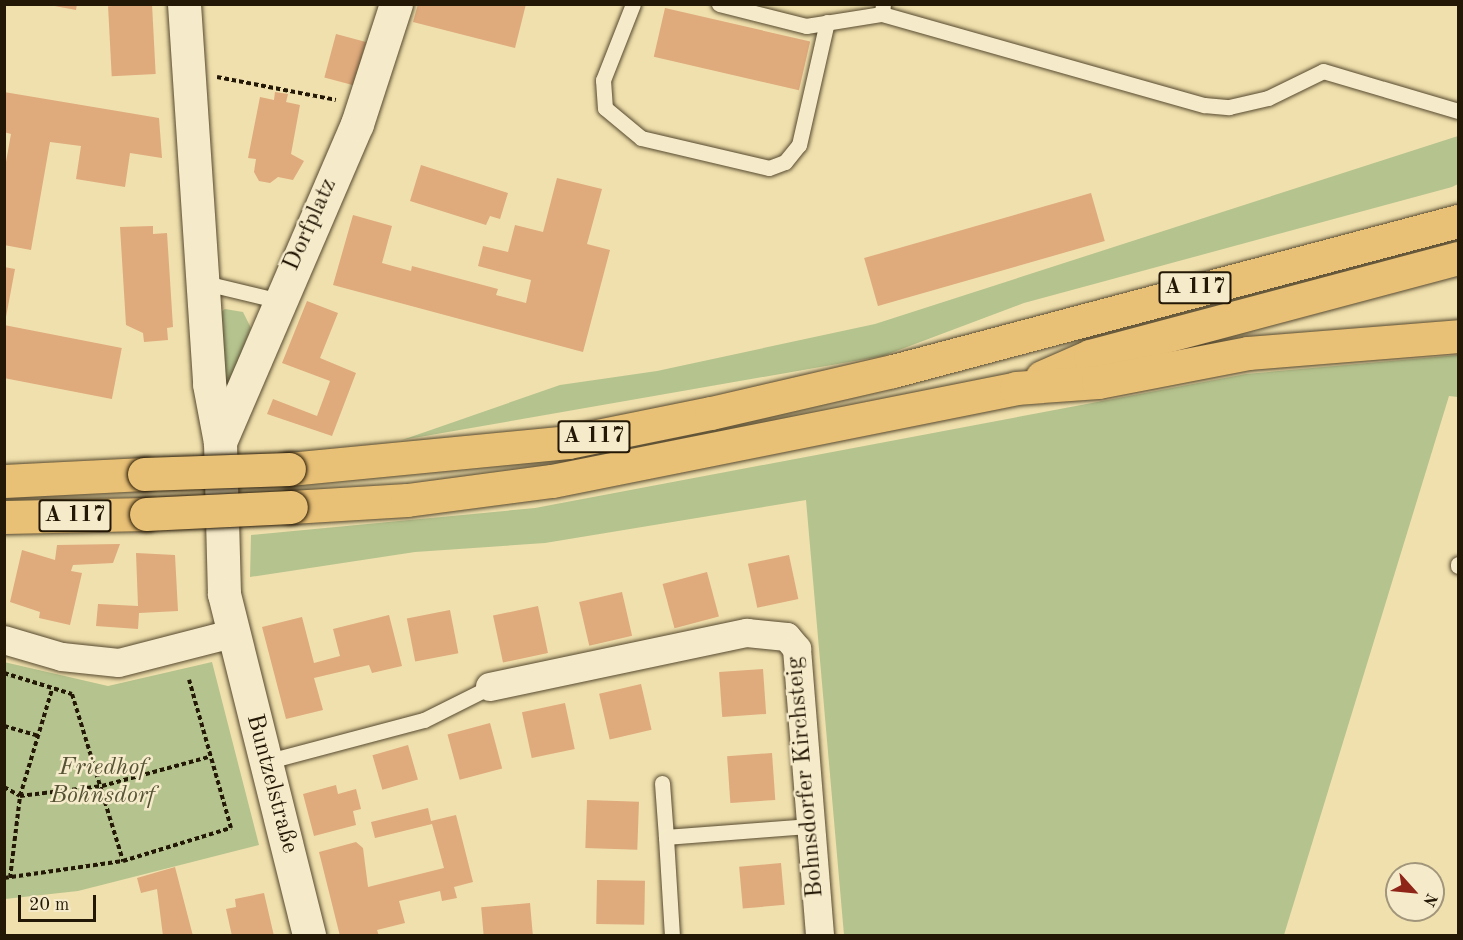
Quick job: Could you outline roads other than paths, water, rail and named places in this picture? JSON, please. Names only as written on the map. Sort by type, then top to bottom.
[{"type":"highway","points":[[1381,238],[1458,203]]},
{"type":"highway","points":[[1381,238],[1458,221]]},
{"type":"highway","name":"A 117","points":[[4,480],[289,469],[510,450],[711,413],[892,371],[1381,238]]},
{"type":"highway","points":[[1016,388],[1090,356],[1458,258]]},
{"type":"highway","points":[[1016,388],[1098,382],[1269,351],[1458,336]]},
{"type":"highway","name":"A 117","points":[[4,517],[146,514],[407,500],[552,481],[1016,388]]},
{"type":"street","name":"Dorfplatz","points":[[184,4],[201,282],[219,442],[219,549],[232,634]]},
{"type":"street","name":"Dorfplatz","points":[[219,442],[276,300],[363,107],[396,4]]},
{"type":"street","name":"Bohnsdorfer Kirchsteig","points":[[490,687],[747,633],[787,637],[797,649],[820,936]]},
{"type":"street","points":[[4,640],[62,657],[119,663],[232,634]]},
{"type":"street","name":"Buntzelstraße","points":[[232,634],[309,936]]},
{"type":"lane","points":[[633,4],[603,80],[605,108],[641,138],[769,168],[785,162],[799,145],[827,22]]},
{"type":"lane","points":[[719,4],[806,26],[882,9],[1204,105],[1229,107],[1268,98],[1323,71],[1458,111]]},
{"type":"lane","points":[[201,282],[276,300]]},
{"type":"lane","points":[[265,762],[424,720],[490,687]]},
{"type":"lane","points":[[662,783],[672,936]]},
{"type":"lane","points":[[666,837],[810,826]]},
{"type":"park label","name":"Friedhof Bohnsdorf","points":[[103,783]]}]
